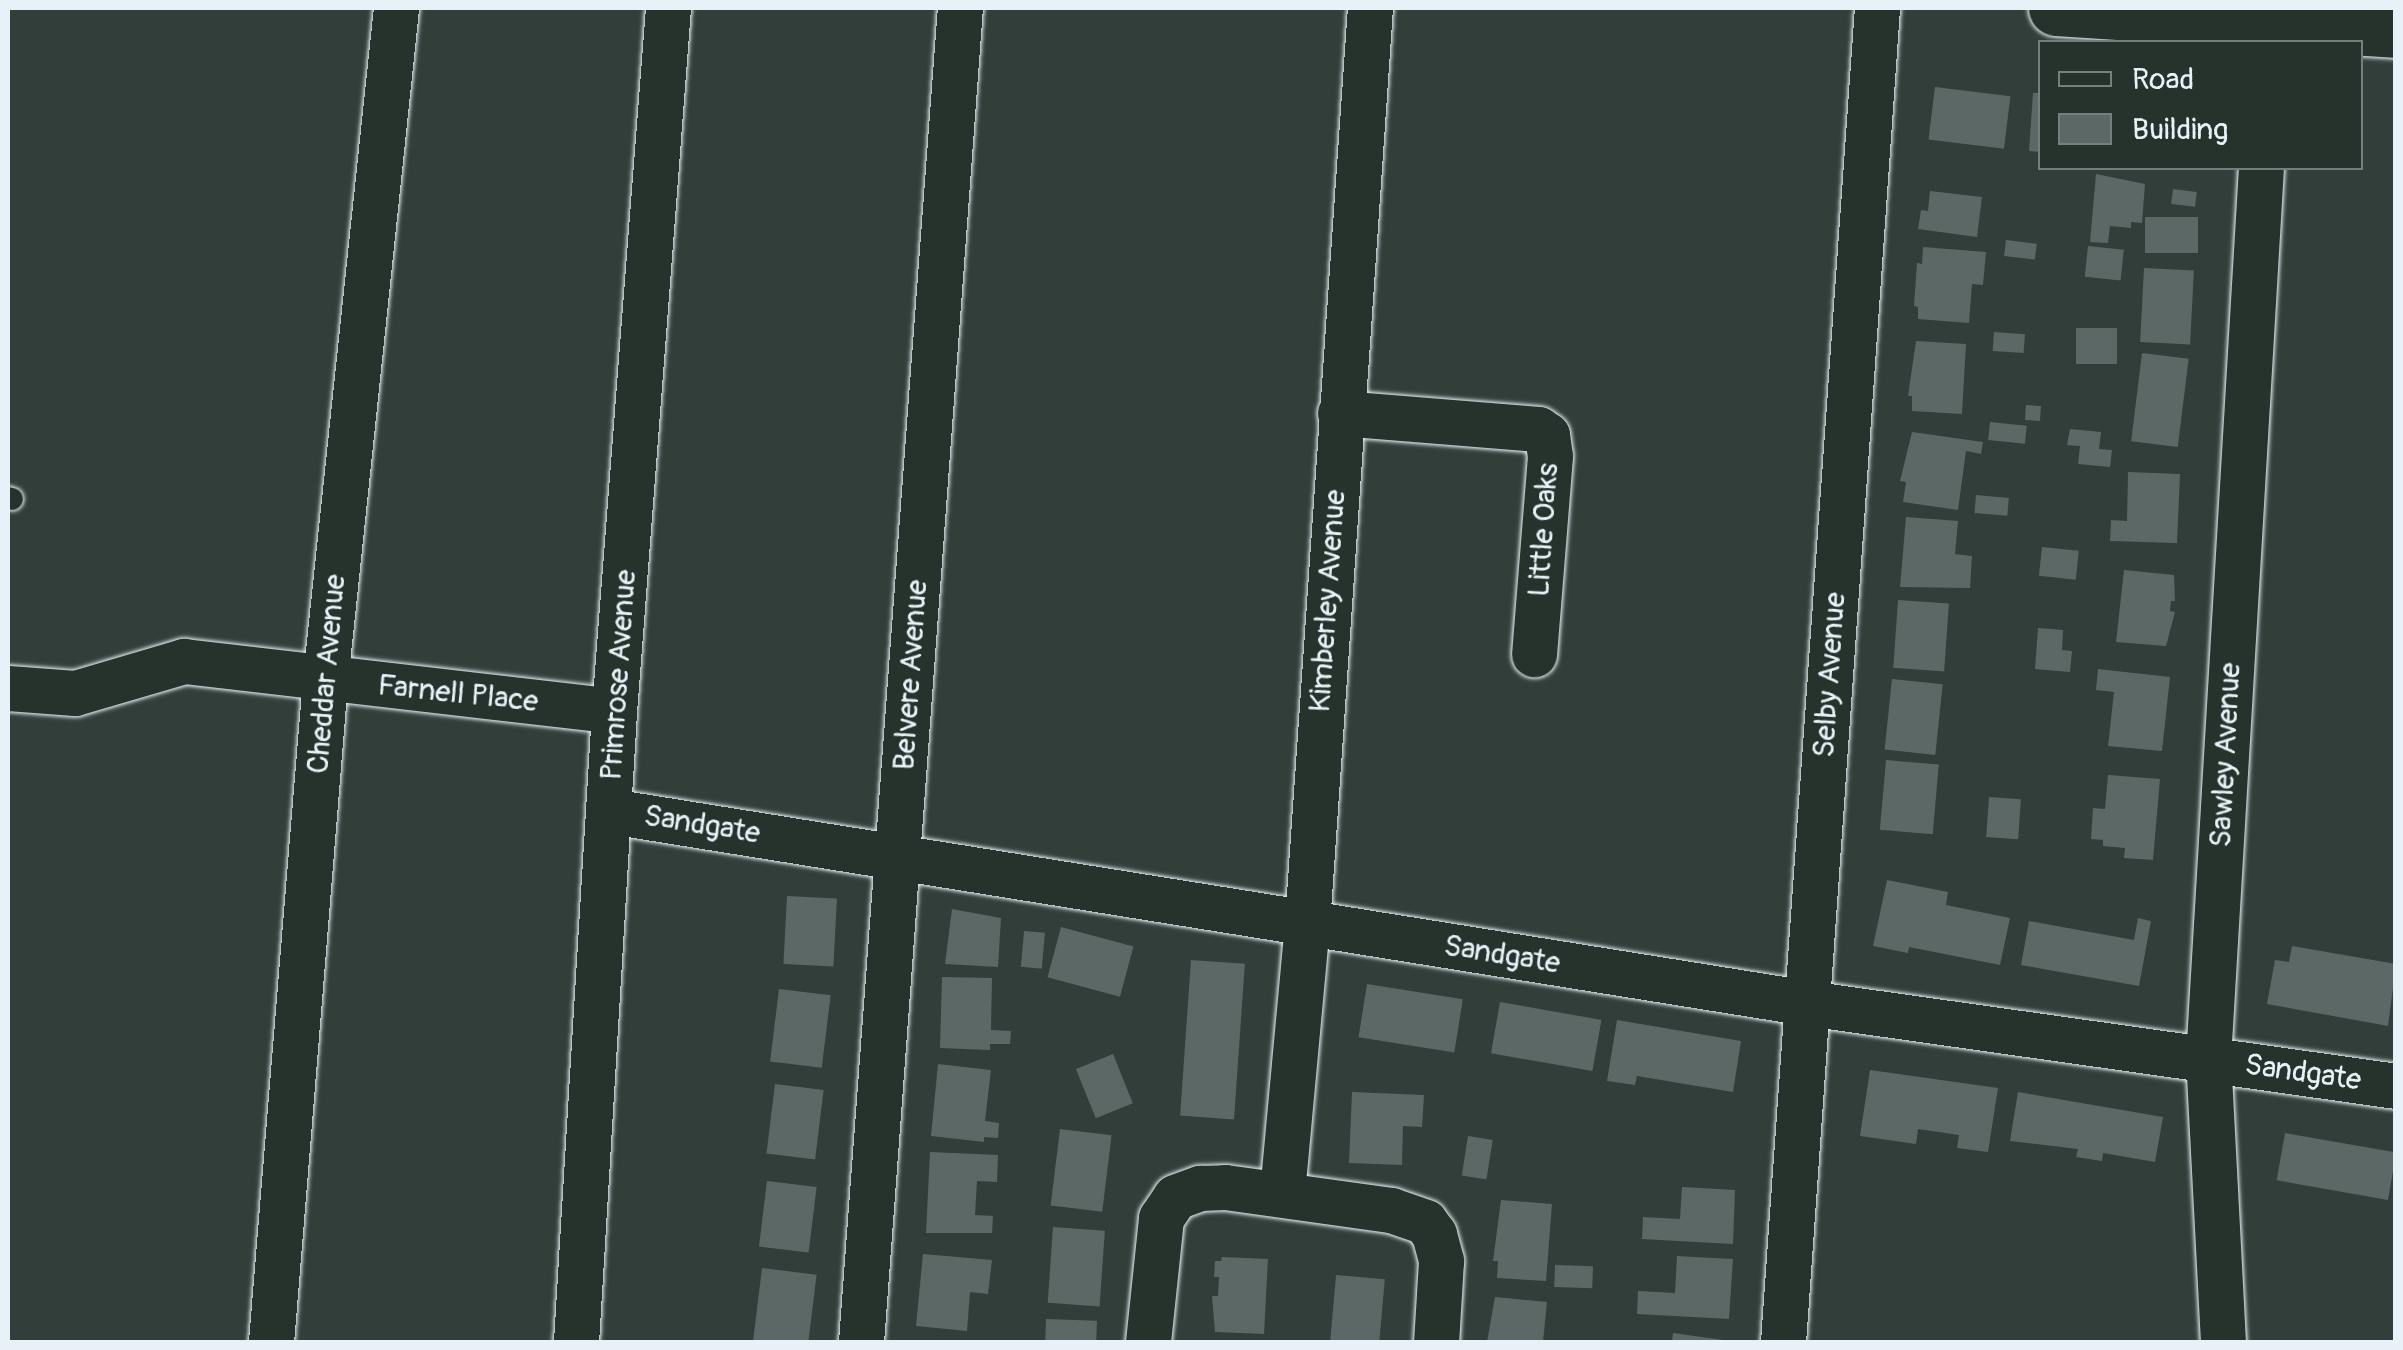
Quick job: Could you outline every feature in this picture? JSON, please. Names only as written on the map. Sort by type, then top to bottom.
[{"type":"street","name":"Cheddar Avenue","points":[[271,1342],[325,680],[396,8]]},
{"type":"street","name":"Primrose Avenue","points":[[576,1342],[614,711],[668,8]]},
{"type":"street","name":"Belvere Avenue","points":[[860,1342],[960,8]]},
{"type":"street","name":"Kimberley Avenue","points":[[1282,1193],[1306,924],[1370,8]]},
{"type":"street","name":"Selby Avenue","points":[[1784,1342],[1878,8]]},
{"type":"street","points":[[2056,8],[2142,10],[2270,33],[2396,30]]},
{"type":"street","name":"Sawley Avenue","points":[[2223,1342],[2208,1060],[2261,170]]},
{"type":"street","name":"Little Oaks","points":[[1340,413],[1538,429],[1547,435],[1550,456],[1534,654]]},
{"type":"street","name":"Farnell Place","points":[[8,688],[75,692],[184,662],[614,711]]},
{"type":"street","name":"Sandgate","points":[[610,811],[1807,1003],[2396,1086]]},
{"type":"street","points":[[1148,1342],[1161,1218],[1176,1197],[1200,1188],[1282,1193],[1391,1210],[1424,1222],[1434,1234],[1441,1261],[1436,1342]]},
{"type":"building","points":[[1935,87],[2010,96],[2004,149],[1929,140]]},
{"type":"building","points":[[2033,93],[2038,93],[2038,152],[2029,151]]},
{"type":"building","points":[[2096,174],[2145,184],[2142,223],[2131,222],[2131,228],[2110,226],[2108,243],[2090,242]]},
{"type":"building","points":[[2173,189],[2197,192],[2195,207],[2171,204]]},
{"type":"building","points":[[1930,191],[1982,197],[1977,237],[1918,229],[1921,210],[1928,211]]},
{"type":"building","points":[[2145,217],[2198,217],[2198,253],[2145,253]]},
{"type":"building","points":[[2006,240],[2037,244],[2035,260],[2004,256]]},
{"type":"building","points":[[2088,246],[2124,250],[2121,281],[2085,277]]},
{"type":"building","points":[[1923,247],[1986,252],[1983,285],[1972,284],[1969,323],[1918,319],[1918,307],[1914,306],[1917,263],[1922,264]]},
{"type":"building","points":[[2144,268],[2194,271],[2190,345],[2140,342]]},
{"type":"building","points":[[2076,328],[2117,328],[2117,364],[2076,364]]},
{"type":"building","points":[[1994,332],[2025,334],[2024,353],[1993,351]]},
{"type":"building","points":[[1916,341],[1966,344],[1962,414],[1912,411],[1912,396],[1908,396]]},
{"type":"building","points":[[2142,353],[2189,359],[2178,447],[2131,441]]},
{"type":"building","points":[[2026,405],[2041,406],[2040,421],[2025,420]]},
{"type":"building","points":[[1990,422],[2027,426],[2025,444],[1988,440]]},
{"type":"building","points":[[2070,429],[2101,432],[2099,449],[2112,450],[2110,467],[2078,464],[2080,446],[2067,445]]},
{"type":"building","points":[[1912,432],[1983,442],[1981,454],[1966,451],[1958,510],[1903,502],[1906,482],[1900,481]]},
{"type":"building","points":[[2128,472],[2180,474],[2177,543],[2110,541],[2111,520],[2127,521]]},
{"type":"building","points":[[1976,495],[2009,498],[2007,516],[1974,513]]},
{"type":"building","points":[[1906,517],[1958,521],[1955,554],[1972,556],[1970,588],[1900,587]]},
{"type":"building","points":[[2042,547],[2079,551],[2076,580],[2039,576]]},
{"type":"building","points":[[2124,570],[2174,575],[2175,601],[2171,601],[2170,611],[2175,612],[2166,646],[2116,642]]},
{"type":"building","points":[[1898,600],[1949,604],[1944,671],[1893,668]]},
{"type":"building","points":[[2038,628],[2063,630],[2062,650],[2072,651],[2070,672],[2035,669]]},
{"type":"building","points":[[2098,669],[2170,677],[2162,751],[2108,746],[2114,692],[2096,690]]},
{"type":"building","points":[[1892,679],[1943,684],[1935,755],[1885,750]]},
{"type":"building","points":[[1886,760],[1939,765],[1933,834],[1880,830]]},
{"type":"building","points":[[2108,775],[2160,779],[2153,860],[2124,858],[2125,848],[2103,846],[2103,840],[2091,839],[2093,808],[2105,809]]},
{"type":"building","points":[[1989,797],[2021,799],[2018,839],[1986,837]]},
{"type":"building","points":[[1887,880],[1948,892],[1946,905],[2010,918],[2000,965],[1909,947],[1908,953],[1873,946]]},
{"type":"building","points":[[787,896],[837,899],[833,967],[783,964]]},
{"type":"building","points":[[952,909],[1001,918],[998,967],[945,964]]},
{"type":"building","points":[[2138,918],[2151,921],[2139,986],[2021,965],[2029,921],[2134,940]]},
{"type":"building","points":[[1061,927],[1133,946],[1120,997],[1048,977]]},
{"type":"building","points":[[1024,931],[1045,933],[1042,969],[1021,967]]},
{"type":"building","points":[[2292,946],[2396,964],[2388,1026],[2267,1004],[2275,960],[2289,962]]},
{"type":"building","points":[[1191,960],[1245,964],[1234,1119],[1180,1116]]},
{"type":"building","points":[[942,977],[992,978],[991,1030],[1011,1031],[1010,1044],[990,1044],[990,1050],[940,1048]]},
{"type":"building","points":[[1367,984],[1463,999],[1454,1053],[1359,1037]]},
{"type":"building","points":[[779,989],[831,995],[822,1068],[770,1061]]},
{"type":"building","points":[[1500,1002],[1601,1020],[1592,1071],[1491,1053]]},
{"type":"building","points":[[1617,1020],[1741,1041],[1733,1092],[1637,1076],[1635,1085],[1607,1081]]},
{"type":"building","points":[[1113,1054],[1133,1103],[1096,1118],[1076,1069]]},
{"type":"building","points":[[938,1064],[991,1070],[985,1121],[999,1123],[998,1138],[984,1137],[984,1142],[931,1136]]},
{"type":"building","points":[[1870,1070],[1998,1088],[1988,1152],[1957,1148],[1959,1135],[1918,1129],[1916,1144],[1860,1136]]},
{"type":"building","points":[[775,1084],[824,1090],[815,1159],[766,1153]]},
{"type":"building","points":[[1352,1092],[1424,1095],[1422,1127],[1403,1126],[1402,1165],[1349,1163]]},
{"type":"building","points":[[2018,1092],[2163,1117],[2155,1162],[2103,1153],[2102,1161],[2076,1157],[2078,1149],[2010,1141]]},
{"type":"building","points":[[1060,1129],[1112,1135],[1102,1212],[1051,1205]]},
{"type":"building","points":[[2285,1133],[2396,1153],[2388,1200],[2277,1180]]},
{"type":"building","points":[[1468,1136],[1493,1140],[1486,1179],[1462,1176]]},
{"type":"building","points":[[930,1152],[998,1155],[997,1182],[977,1181],[975,1215],[993,1216],[992,1233],[926,1233]]},
{"type":"building","points":[[767,1181],[817,1187],[809,1253],[759,1247]]},
{"type":"building","points":[[1682,1187],[1735,1190],[1733,1244],[1642,1239],[1643,1217],[1680,1219]]},
{"type":"building","points":[[1501,1200],[1552,1204],[1546,1281],[1497,1278],[1498,1261],[1493,1261]]},
{"type":"building","points":[[1053,1227],[1105,1231],[1100,1306],[1048,1303]]},
{"type":"building","points":[[923,1254],[992,1260],[988,1294],[970,1292],[967,1331],[916,1326]]},
{"type":"building","points":[[1677,1256],[1733,1259],[1729,1319],[1637,1314],[1638,1291],[1675,1293]]},
{"type":"building","points":[[1222,1257],[1268,1259],[1264,1334],[1215,1332],[1212,1296],[1218,1296],[1219,1277],[1214,1277],[1215,1261]]},
{"type":"building","points":[[1555,1265],[1593,1266],[1592,1288],[1554,1287]]},
{"type":"building","points":[[762,1268],[817,1275],[808,1342],[753,1342]]},
{"type":"building","points":[[1336,1275],[1385,1279],[1379,1342],[1330,1342]]},
{"type":"building","points":[[1495,1297],[1547,1302],[1543,1342],[1487,1342]]},
{"type":"building","points":[[1046,1319],[1097,1321],[1096,1342],[1045,1342]]},
{"type":"building","points":[[1673,1333],[1723,1340],[1723,1342],[1672,1342]]}]
